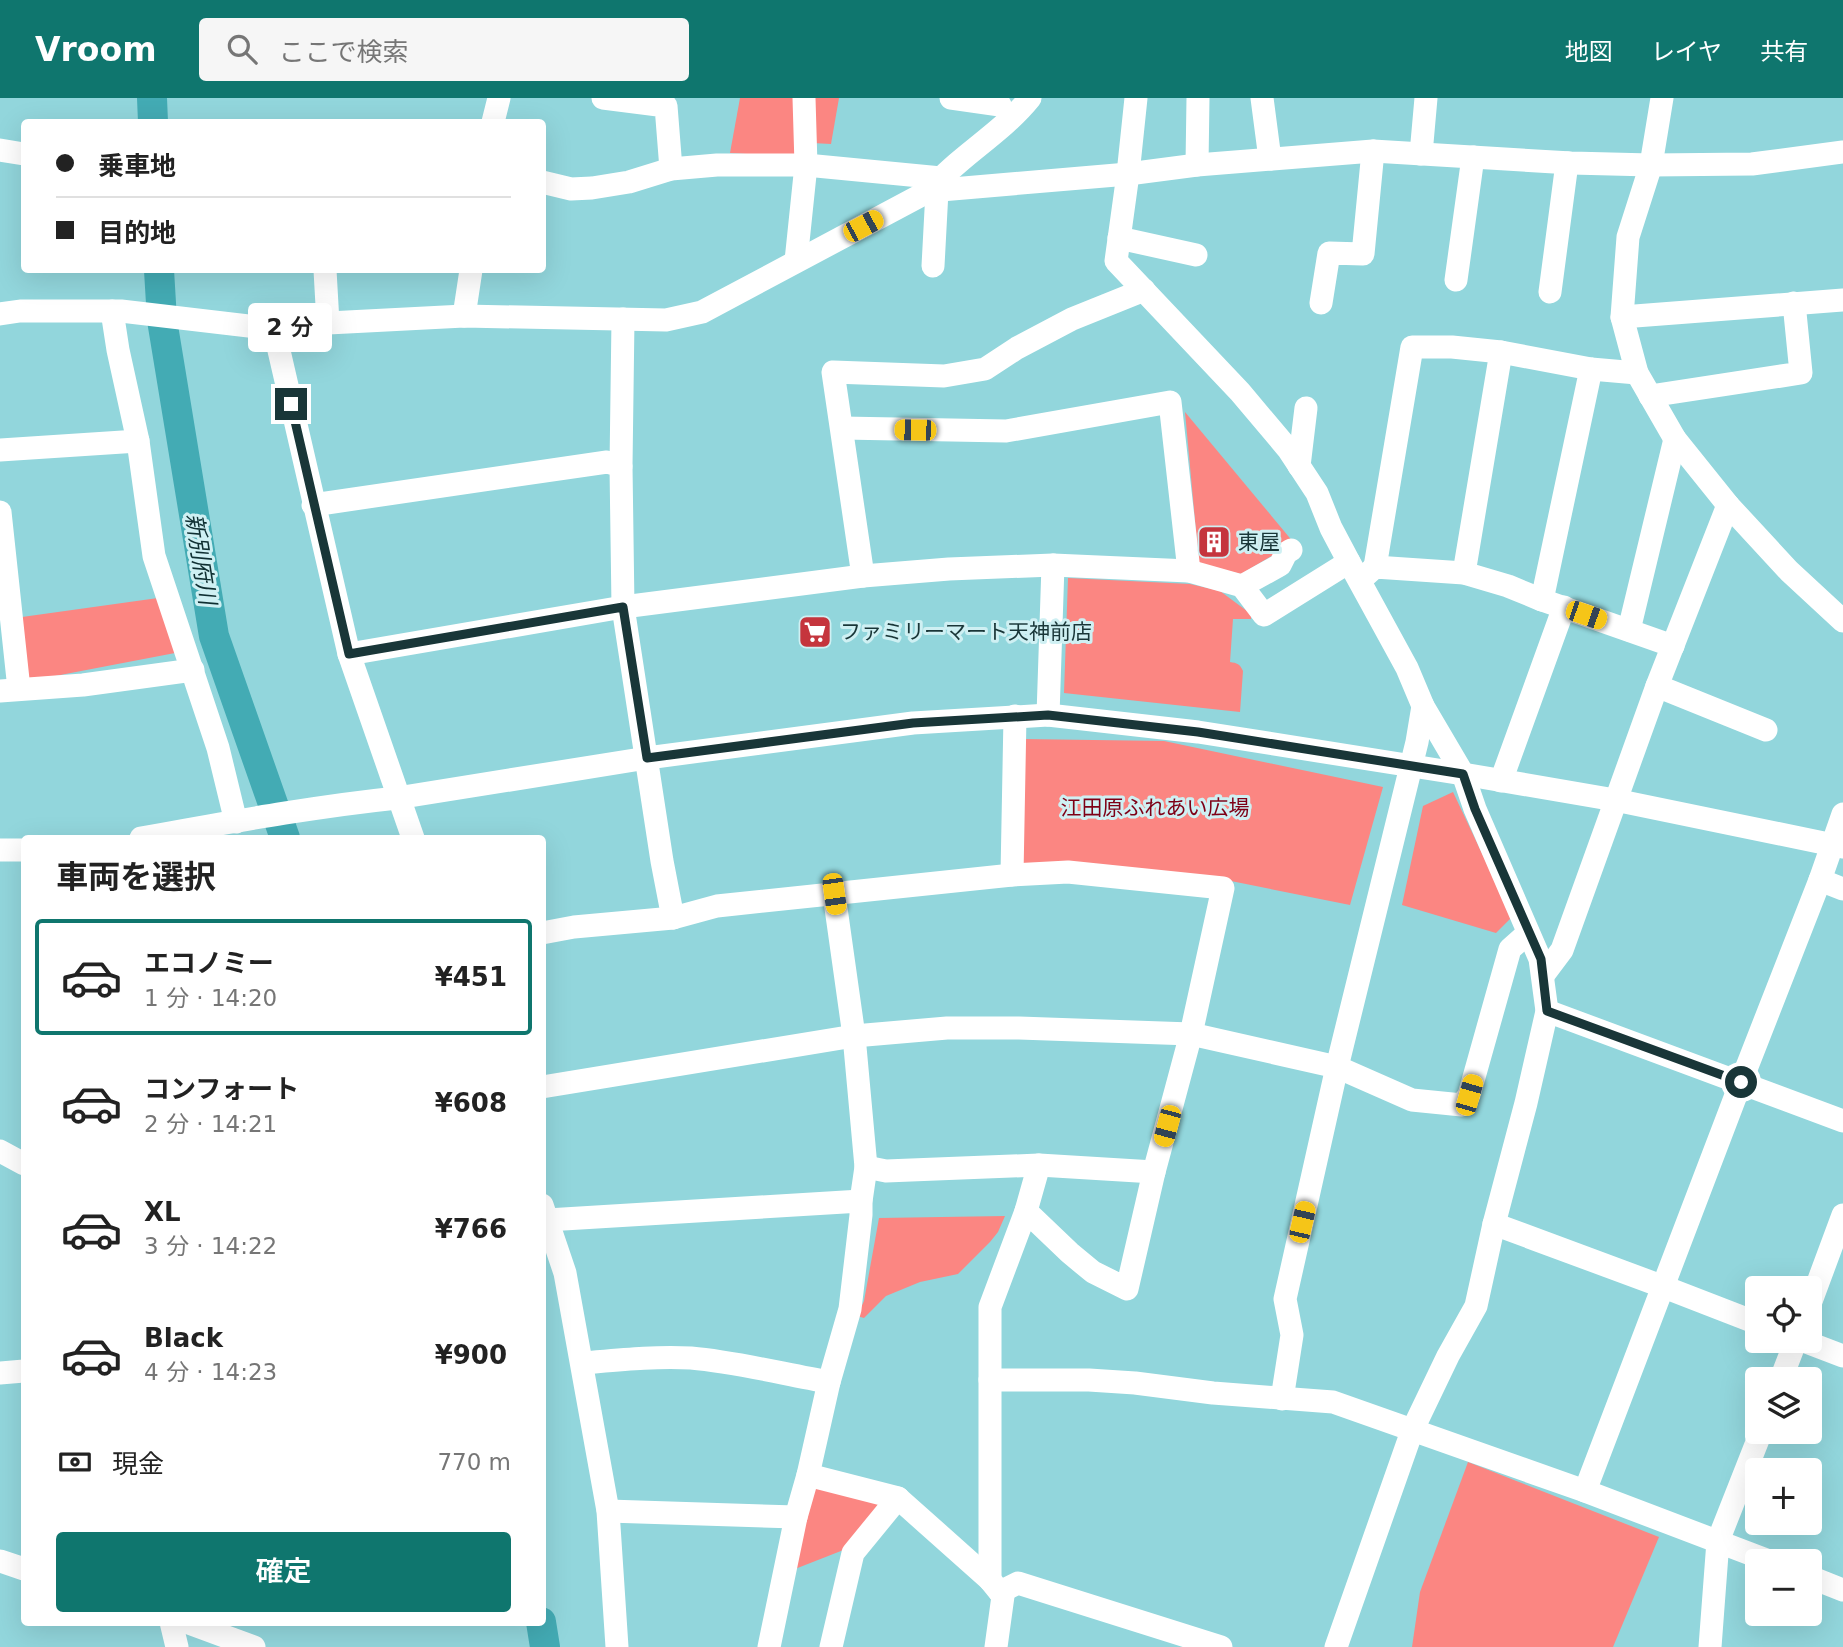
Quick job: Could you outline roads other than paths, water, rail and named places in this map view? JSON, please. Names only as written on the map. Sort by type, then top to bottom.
[{"type":"street","points":[[494,119],[499,98]]},
{"type":"street","points":[[603,98],[666,102],[671,169]]},
{"type":"street","points":[[796,261],[806,164],[804,98]]},
{"type":"street","points":[[951,98],[1012,104]]},
{"type":"street","points":[[1136,98],[1116,261],[1240,392],[1288,449],[1317,493],[1331,528],[1361,570],[1423,706],[1463,774],[1475,809],[1541,959],[1544,974],[1547,1011],[1476,1306],[1448,1356],[1412,1431],[1336,1647]]},
{"type":"street","points":[[1197,164],[1198,98]]},
{"type":"street","points":[[1262,98],[1270,159]]},
{"type":"street","points":[[1421,154],[1426,98]]},
{"type":"street","points":[[1662,98],[1651,165],[1628,237],[1622,317],[1637,373],[1675,439],[1728,506],[1789,570],[1843,621]]},
{"type":"street","points":[[0,314],[20,310],[116,310],[269,328],[464,316],[666,320],[702,312],[936,186],[1012,104]]},
{"type":"street","points":[[0,150],[21,154]]},
{"type":"street","points":[[1321,303],[1329,253],[1363,254],[1373,152]]},
{"type":"street","points":[[546,183],[570,189],[592,188],[629,182],[671,169],[717,164],[806,164],[936,186],[1128,174],[1197,164],[1373,152],[1651,165],[1752,164],[1843,152]]},
{"type":"street","points":[[1457,280],[1473,157]]},
{"type":"street","points":[[1550,292],[1567,163]]},
{"type":"street","points":[[933,265],[936,186]]},
{"type":"street","points":[[1119,238],[1196,255]]},
{"type":"street","points":[[325,273],[328,323]]},
{"type":"street","points":[[464,316],[471,273]]},
{"type":"street","points":[[863,576],[833,372],[944,376],[985,369],[1017,348],[1072,319],[1144,290]]},
{"type":"street","points":[[1622,317],[1843,300]]},
{"type":"street","points":[[1650,396],[1801,373],[1794,303]]},
{"type":"street","points":[[116,310],[118,350],[138,441],[154,556],[218,748],[236,822]]},
{"type":"street","points":[[623,319],[623,607],[673,918]]},
{"type":"street","points":[[269,328],[349,654],[411,835]]},
{"type":"street","points":[[1361,570],[1412,347],[1452,347],[1501,352],[1591,369],[1637,373]]},
{"type":"street","points":[[1464,573],[1501,352]]},
{"type":"street","points":[[1501,781],[1553,604],[1591,369]]},
{"type":"street","points":[[842,428],[1006,431],[1170,402],[1189,571]]},
{"type":"street","points":[[1299,466],[1306,408]]},
{"type":"street","points":[[1629,630],[1675,439]]},
{"type":"street","points":[[0,450],[138,441]]},
{"type":"street","points":[[313,505],[607,462],[621,466]]},
{"type":"street","points":[[1544,974],[1562,950],[1657,686],[1728,506]]},
{"type":"street","points":[[0,512],[10,690],[83,685],[193,670]]},
{"type":"street","points":[[1242,586],[1280,565],[1286,553],[1291,550]]},
{"type":"street","points":[[349,654],[623,607],[863,576],[1053,565],[1189,571],[1242,586],[1264,615],[1361,570],[1464,573],[1508,586],[1673,646]]},
{"type":"street","points":[[1048,715],[1053,565]]},
{"type":"street","points":[[1657,686],[1766,730]]},
{"type":"street","points":[[1282,1399],[1292,1335],[1285,1299],[1423,706]]},
{"type":"street","points":[[159,835],[647,758],[913,723],[1048,715],[1198,732],[1463,774],[1615,800],[1838,846]]},
{"type":"street","points":[[1012,875],[1015,716]]},
{"type":"street","points":[[1585,1491],[1820,880],[1838,846],[1843,814]]},
{"type":"street","points":[[0,850],[21,850]]},
{"type":"street","points":[[546,932],[673,918],[717,906],[1012,875],[1068,872],[1223,888],[1191,1034],[1154,1172],[1127,1289],[1093,1272],[1026,1211]]},
{"type":"street","points":[[1820,880],[1843,889]]},
{"type":"street","points":[[769,1647],[796,1517],[850,1309],[866,1167],[854,1036],[834,894]]},
{"type":"street","points":[[546,1086],[854,1036],[947,1028],[1019,1028],[1191,1034],[1338,1067],[1412,1100],[1462,1105],[1469,1095],[1510,949],[1528,933]]},
{"type":"street","points":[[1547,1011],[1843,1121]]},
{"type":"street","points":[[0,1151],[21,1162]]},
{"type":"street","points":[[866,1167],[886,1171],[1039,1165],[1154,1172]]},
{"type":"street","points":[[995,1586],[990,1307],[1026,1211],[1039,1165]]},
{"type":"street","points":[[546,1213],[861,1201]]},
{"type":"street","points":[[1820,1276],[1843,1215]]},
{"type":"street","points":[[546,1216],[565,1273],[608,1511],[617,1647]]},
{"type":"street","points":[[1494,1224],[1745,1318]]},
{"type":"street","points":[[1822,1349],[1843,1356]]},
{"type":"street","points":[[582,1363],[648,1357],[689,1358],[829,1382]]},
{"type":"street","points":[[0,1373],[21,1371]]},
{"type":"street","points":[[990,1380],[1101,1381],[1333,1402],[1585,1491],[1745,1552]]},
{"type":"street","points":[[1710,1647],[1718,1541],[1755,1444]]},
{"type":"street","points":[[808,1475],[898,1498],[995,1586],[1003,1596],[996,1647]]},
{"type":"street","points":[[831,1647],[853,1553],[898,1498]]},
{"type":"street","points":[[608,1511],[796,1517]]},
{"type":"street","points":[[0,1561],[21,1568]]},
{"type":"street","points":[[1822,1582],[1843,1590]]},
{"type":"street","points":[[995,1586],[1018,1583],[1221,1647]]},
{"type":"street","points":[[172,1626],[177,1647]]},
{"type":"street","points":[[197,1626],[254,1647]]},
{"type":"waterway","name":"新別府川","points":[[152,98],[153,119]]},
{"type":"waterway","name":"新別府川","points":[[159,273],[162,320],[214,636],[284,835]]},
{"type":"waterway","name":"新別府川","points":[[542,1626],[545,1647]]},
{"type":"place","name":"東屋","points":[[1214,542]]},
{"type":"place","name":"ファミリーマート天神前店","points":[[815,632]]},
{"type":"park label","name":"江田原ふれあい広場","points":[[1155,808]]}]
